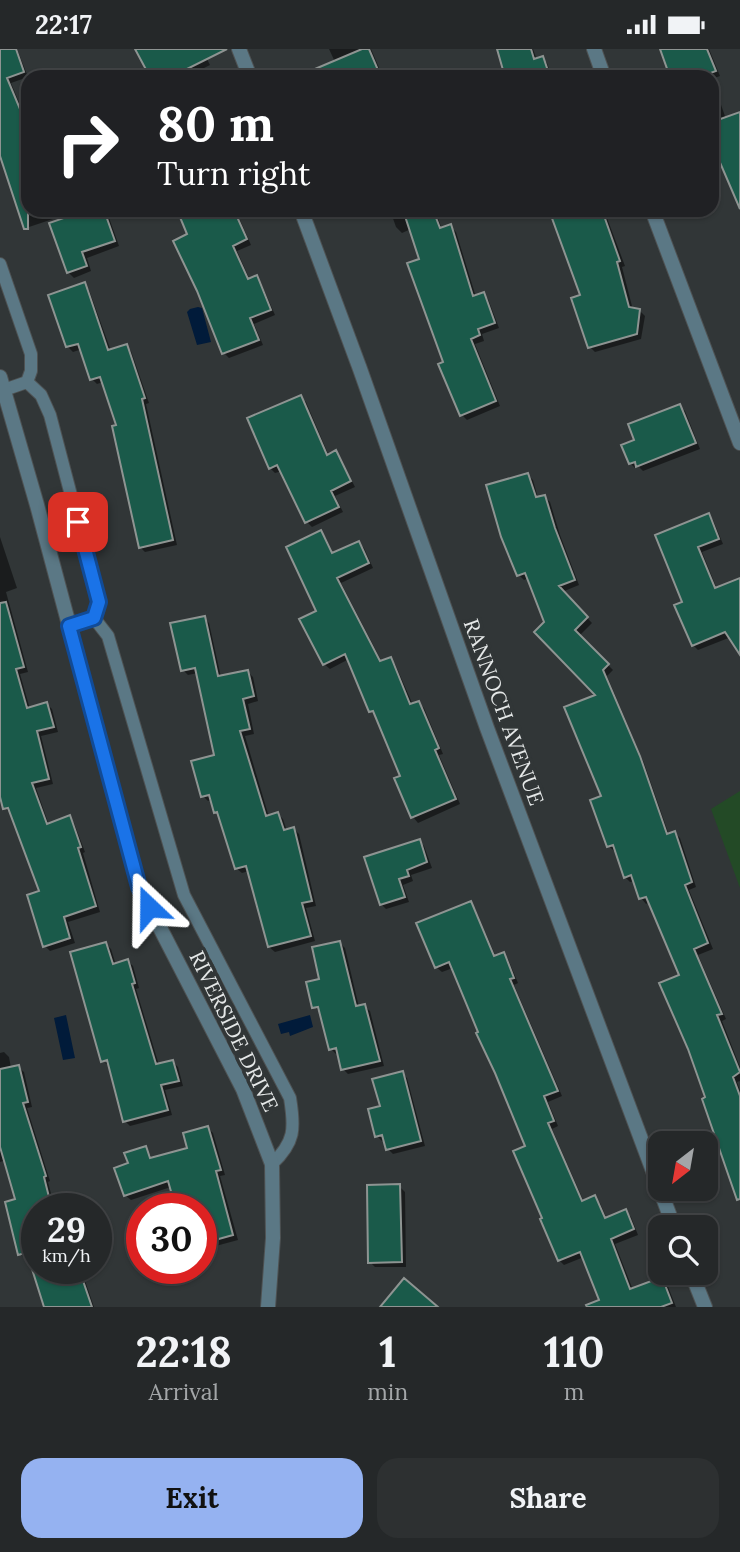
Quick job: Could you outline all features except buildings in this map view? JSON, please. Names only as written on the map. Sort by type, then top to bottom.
[{"type":"street","points":[[239,49],[247,70]]},
{"type":"street","points":[[594,49],[602,70]]},
{"type":"street","name":"RANNOCH AVENUE","points":[[304,217],[486,728],[669,1215]]},
{"type":"street","points":[[655,217],[740,443]]},
{"type":"street","name":"RIVERSIDE DRIVE","points":[[2,383],[139,887],[243,1089],[272,1164],[273,1238],[268,1307]]},
{"type":"street","points":[[696,1285],[705,1307]]},
{"type":"lane","points":[[0,264],[31,354],[31,371],[27,382]]},
{"type":"lane","points":[[2,383],[27,382],[41,395],[50,415],[99,602],[94,618]]},
{"type":"lane","points":[[69,626],[94,618]]},
{"type":"lane","points":[[94,618],[108,636],[184,895],[290,1098],[292,1136],[286,1151],[272,1164]]},
{"type":"green space","points":[[740,791],[740,888],[711,809]]},
{"type":"water","points":[[202,308],[211,342],[197,345],[187,312]]},
{"type":"water","points":[[66,1015],[75,1058],[63,1060],[54,1018]]},
{"type":"water","points":[[310,1015],[313,1027],[290,1036],[289,1032],[281,1034],[278,1024]]},
{"type":"route","points":[[78,522],[99,602],[94,618],[69,626],[139,887],[149,907]]}]
